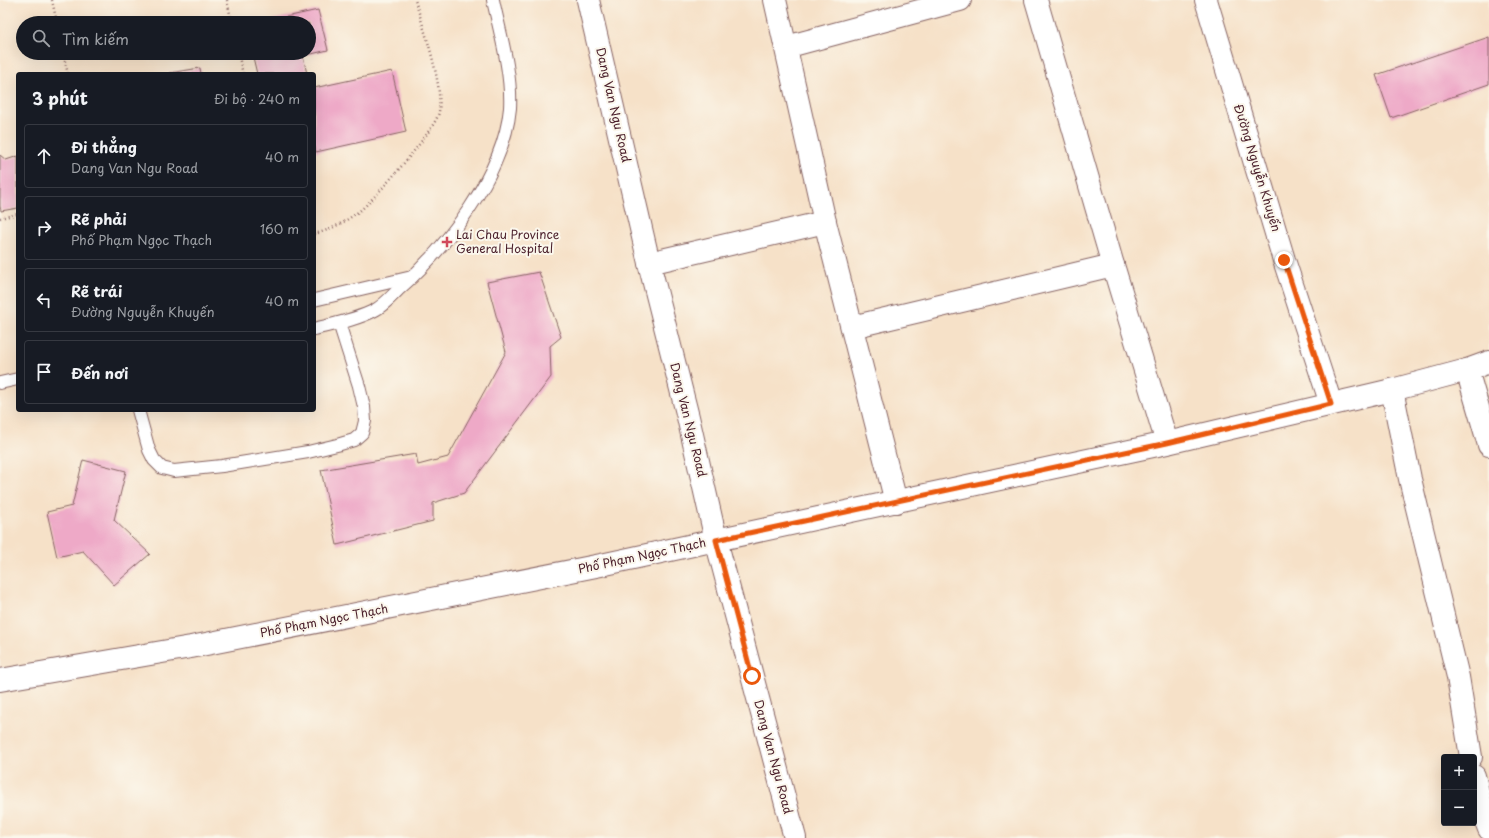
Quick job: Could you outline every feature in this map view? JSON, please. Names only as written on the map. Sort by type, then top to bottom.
[{"type":"street","name":"Dang Van Ngu Road","points":[[588,0],[649,263],[688,416],[716,540],[795,838]]},
{"type":"street","points":[[775,0],[825,222],[896,502]]},
{"type":"street","points":[[786,47],[960,0]]},
{"type":"street","points":[[1036,0],[1113,265],[1167,443]]},
{"type":"street","name":"Đường Nguyễn Khuyến","points":[[1206,0],[1284,260],[1331,404]]},
{"type":"street","points":[[649,263],[825,222]]},
{"type":"street","points":[[852,327],[1113,265]]},
{"type":"street","name":"Phố Phạm Ngọc Thạch","points":[[0,680],[191,647],[601,565],[896,502],[1167,443],[1392,390],[1467,370],[1489,362]]},
{"type":"street","points":[[1467,370],[1489,445]]},
{"type":"street","points":[[1392,390],[1410,479],[1458,677],[1471,754]]},
{"type":"street","points":[[1477,788],[1489,829]]},
{"type":"lane","points":[[316,329],[339,323],[376,310],[414,276],[444,242],[468,210],[486,179],[499,153],[506,132],[510,107],[509,83],[493,0]]},
{"type":"lane","points":[[316,299],[414,276]]},
{"type":"lane","points":[[139,412],[149,450],[154,460],[162,468],[174,471],[222,466],[300,453],[354,440],[362,433],[365,421],[364,407],[339,323]]},
{"type":"lane","points":[[0,383],[16,379]]},
{"type":"path","points":[[52,0],[55,16]]},
{"type":"path","points":[[226,0],[230,16]]},
{"type":"path","points":[[316,233],[341,224],[362,208],[382,188],[421,142],[432,128],[439,114],[440,100],[436,76],[415,0]]},
{"type":"path","points":[[65,60],[68,72]]},
{"type":"path","points":[[240,60],[243,72]]},
{"type":"path","points":[[0,218],[16,214]]},
{"type":"building","points":[[318,10],[328,50],[316,53],[316,16],[290,16]]},
{"type":"building","points":[[1489,37],[1489,84],[1391,118],[1376,75]]},
{"type":"building","points":[[254,60],[304,60],[307,72],[257,72]]},
{"type":"building","points":[[200,68],[201,72],[175,72]]},
{"type":"building","points":[[392,71],[406,132],[316,152],[316,88]]},
{"type":"building","points":[[0,155],[6,160],[16,157],[16,208],[1,211]]},
{"type":"building","points":[[539,272],[561,337],[550,346],[551,377],[464,493],[433,503],[433,521],[337,545],[321,470],[416,454],[418,465],[448,457],[506,352],[487,282]]},
{"type":"building","points":[[83,460],[126,471],[114,520],[150,554],[114,585],[83,551],[57,557],[47,512],[72,506]]},
{"type":"place","name":"Lai Chau Province General Hospital","points":[[447,242]]},
{"type":"route","points":[[752,676],[716,540],[1167,443],[1331,404],[1284,260]]}]
